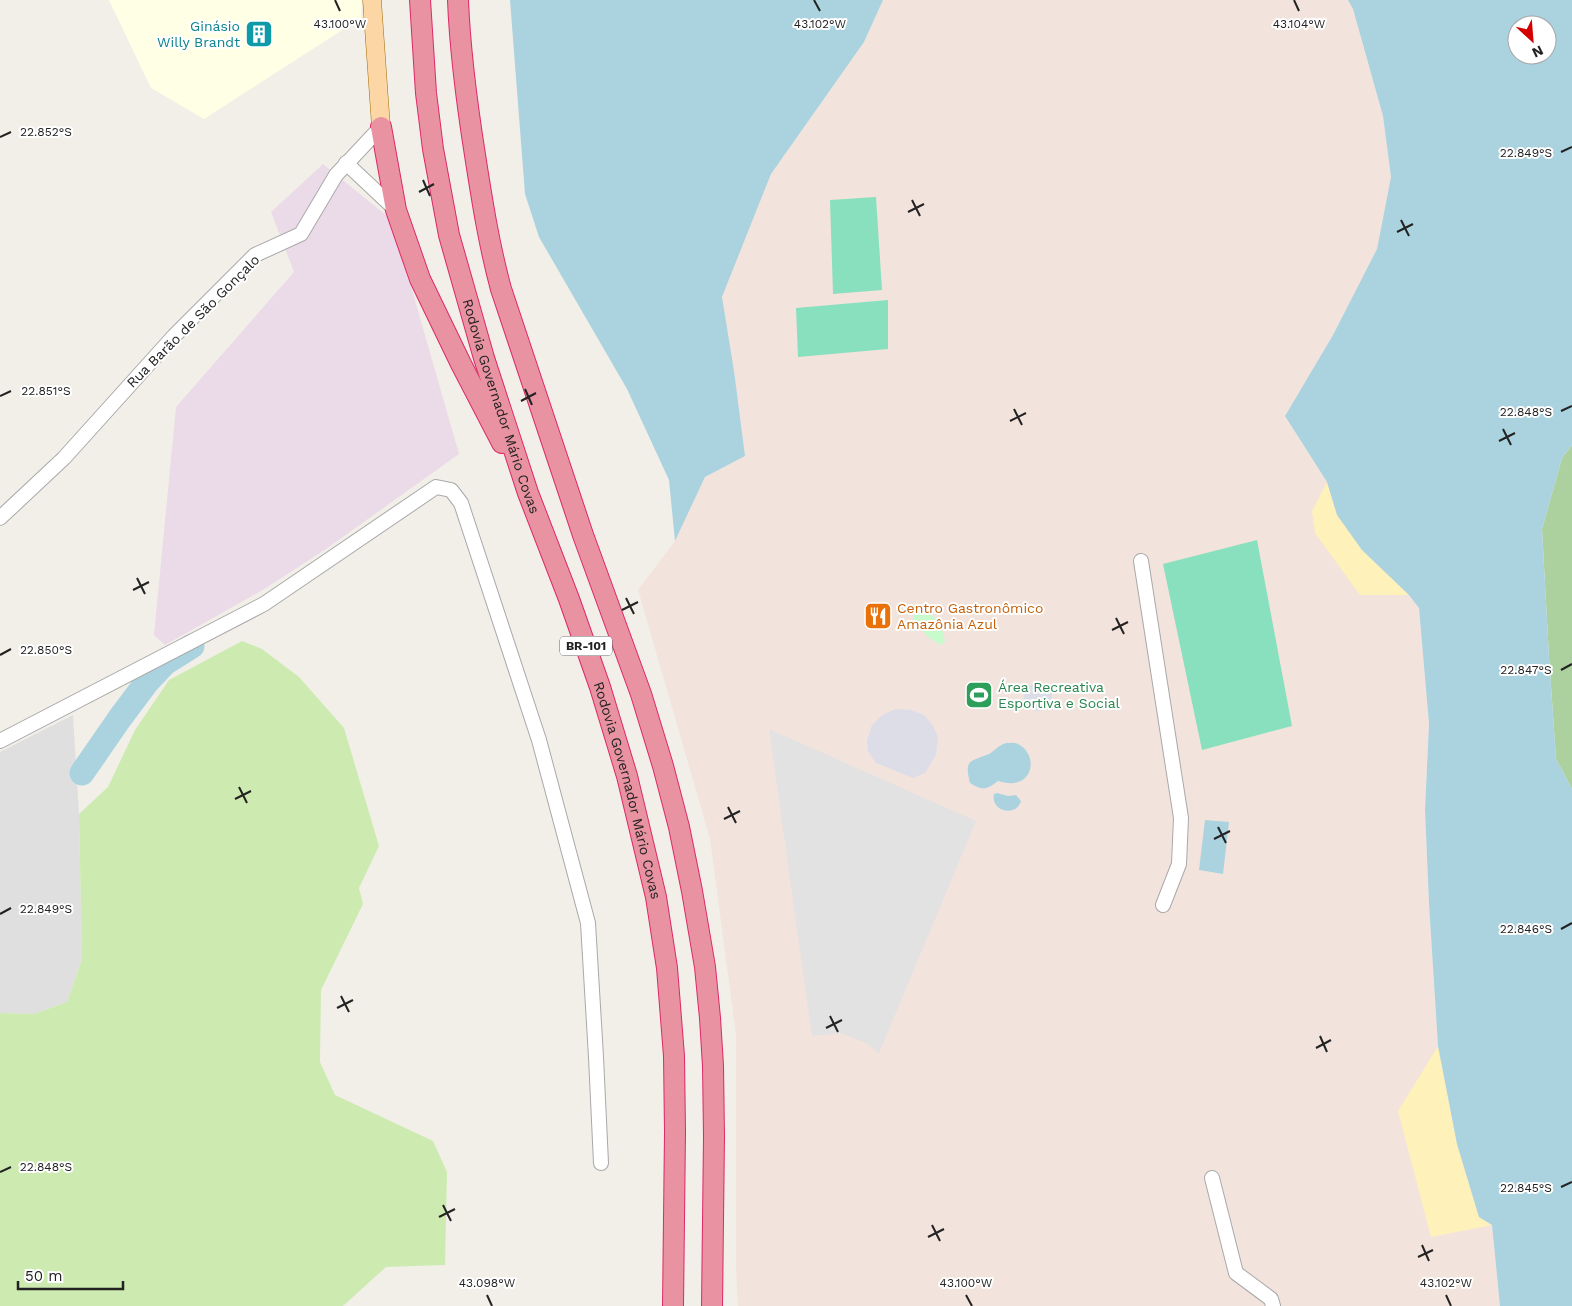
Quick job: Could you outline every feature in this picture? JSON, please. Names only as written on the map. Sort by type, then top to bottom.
[{"type":"highway","name":"Rodovia Governador Mário Covas","points":[[420,0],[426,93],[433,149],[446,220],[484,358],[528,493],[569,599],[613,728],[638,819],[661,926],[674,1056],[673,1306]]},
{"type":"highway","name":"BR-101","points":[[458,0],[469,117],[483,209],[495,267],[583,534],[642,694],[679,827],[692,891],[705,967],[713,1066],[714,1302]]},
{"type":"highway","points":[[381,127],[396,210],[420,279],[461,364],[528,493]]},
{"type":"main road","points":[[372,0],[381,127]]},
{"type":"street","name":"Rua Barão de São Gonçalo","points":[[0,518],[64,458],[174,336],[255,255],[301,234],[336,175],[381,127]]},
{"type":"street","points":[[346,163],[396,210]]},
{"type":"street","points":[[0,742],[264,604],[436,488],[451,490],[461,503],[539,740],[588,923],[601,1163]]},
{"type":"street","points":[[1141,561],[1181,818],[1179,864],[1163,905]]},
{"type":"street","points":[[1212,1178],[1236,1273],[1271,1299],[1273,1306]]},
{"type":"shaded area","points":[[109,0],[362,0],[361,18],[204,119],[151,88]]},
{"type":"shaded area","points":[[883,0],[1348,0],[1353,9],[1383,116],[1391,177],[1377,249],[1333,335],[1285,416],[1327,482],[1419,608],[1429,724],[1425,810],[1438,1046],[1457,1144],[1492,1225],[1500,1306],[738,1306],[736,1270],[736,1035],[710,839],[638,590],[675,541],[705,477],[745,456],[722,297],[771,174],[864,42]]},
{"type":"shaded area","points":[[323,164],[392,220],[459,454],[326,549],[266,588],[165,645],[154,635],[176,407],[294,272],[271,212]]},
{"type":"shaded area","points":[[1038,683],[1048,687],[1052,697],[1048,707],[1038,711],[1028,707],[1024,697],[1028,687]]},
{"type":"shaded area","points":[[895,709],[911,710],[924,715],[933,726],[938,737],[936,755],[925,773],[913,778],[876,763],[868,751],[867,740],[872,725],[881,716]]},
{"type":"shaded area","points":[[73,715],[79,814],[82,959],[67,1002],[34,1014],[0,1013],[0,752]]},
{"type":"shaded area","points":[[769,729],[976,821],[879,1053],[866,1043],[840,1033],[812,1036]]},
{"type":"green space","points":[[876,197],[882,290],[833,294],[830,200]]},
{"type":"green space","points":[[888,300],[888,349],[798,357],[796,308]]},
{"type":"green space","points":[[1572,445],[1572,789],[1556,759],[1542,529],[1562,458]]},
{"type":"green space","points":[[1257,540],[1292,726],[1202,750],[1163,564]]},
{"type":"green space","points":[[925,606],[941,626],[945,641],[941,645],[928,637],[913,619],[916,610]]},
{"type":"green space","points":[[242,641],[262,649],[299,677],[344,728],[379,846],[359,888],[363,904],[321,990],[320,1062],[335,1095],[433,1141],[447,1172],[445,1265],[386,1267],[343,1306],[0,1306],[0,1013],[34,1014],[67,1002],[82,959],[79,814],[108,787],[135,730],[169,680]]},
{"type":"sand","points":[[1327,482],[1337,515],[1362,550],[1409,595],[1360,595],[1315,533],[1312,511]]},
{"type":"sand","points":[[1438,1046],[1457,1144],[1479,1217],[1492,1225],[1431,1237],[1398,1111]]},
{"type":"water","points":[[510,0],[883,0],[864,42],[771,174],[722,297],[745,456],[705,477],[675,541],[669,480],[627,389],[539,237],[525,194]]},
{"type":"water","points":[[1348,0],[1572,0],[1572,445],[1562,458],[1542,529],[1556,759],[1572,789],[1572,1306],[1500,1306],[1492,1225],[1479,1217],[1457,1144],[1438,1046],[1425,810],[1429,724],[1419,608],[1409,595],[1362,550],[1337,515],[1327,482],[1285,416],[1333,335],[1377,249],[1391,177],[1383,116],[1353,9]]},
{"type":"water","points":[[1006,743],[1017,743],[1028,753],[1031,766],[1026,777],[1014,783],[998,781],[984,788],[970,783],[968,765],[970,762],[989,754]]},
{"type":"water","points":[[994,794],[1008,796],[1016,795],[1021,801],[1014,809],[1004,810],[996,805]]},
{"type":"water","points":[[1205,820],[1229,822],[1223,874],[1199,870]]},
{"type":"waterway","points":[[82,773],[147,682],[165,663],[192,646]]},
{"type":"place","name":"Ginásio Willy Brandt","points":[[259,34]]},
{"type":"place","name":"Centro Gastronômico Amazônia Azul","points":[[878,616]]},
{"type":"place","name":"Área Recreativa Esportiva e Social","points":[[979,695]]}]
